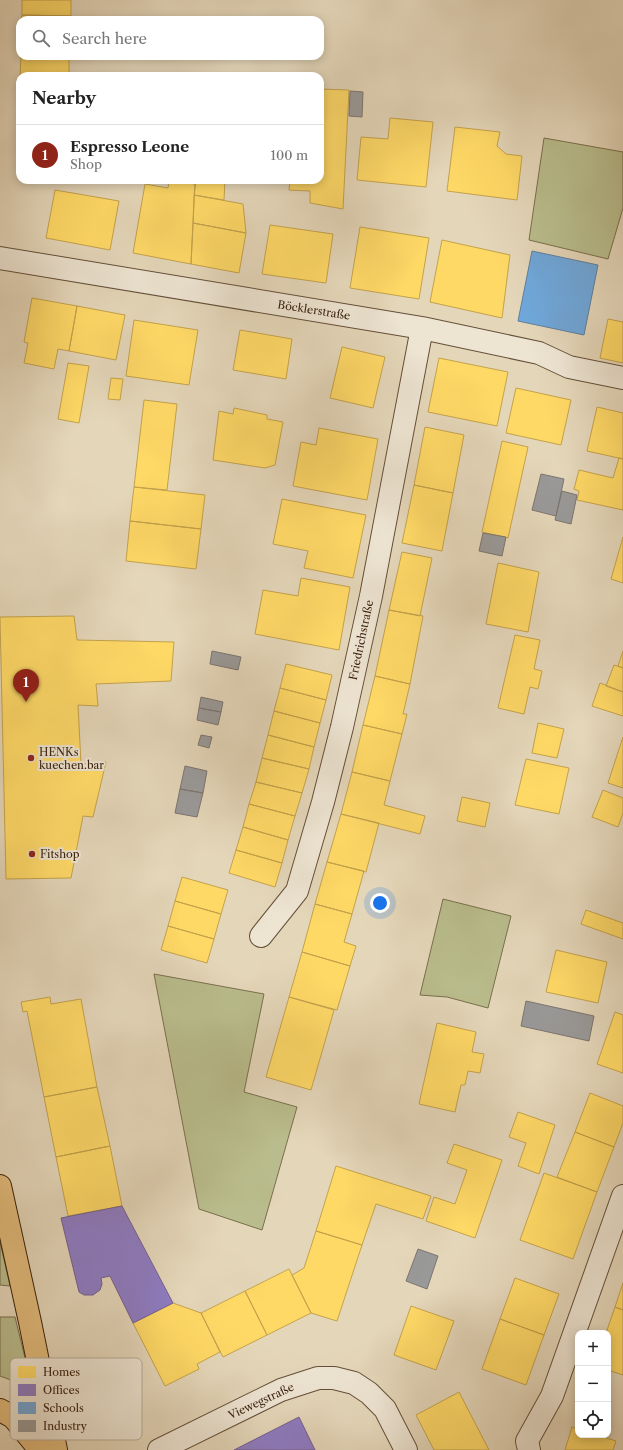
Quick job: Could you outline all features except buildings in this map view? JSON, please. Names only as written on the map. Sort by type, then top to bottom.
[{"type":"main road","points":[[0,1186],[37,1358]]},
{"type":"main road","points":[[0,1410],[10,1415]]},
{"type":"main road","points":[[32,1440],[40,1450]]},
{"type":"main road","points":[[54,1440],[56,1450]]},
{"type":"street","name":"Böcklerstraße","points":[[0,258],[422,328],[539,353],[569,367],[623,378]]},
{"type":"street","name":"Friedrichstraße","points":[[261,936],[297,891],[323,802],[371,596],[422,328]]},
{"type":"street","points":[[529,1450],[527,1441],[554,1391],[623,1196]]},
{"type":"street","name":"Viewegstraße","points":[[159,1450],[281,1390],[318,1378],[334,1378],[354,1383],[369,1393],[385,1409],[406,1450]]},
{"type":"green space","points":[[544,138],[623,152],[623,208],[608,259],[529,240]]},
{"type":"green space","points":[[443,899],[511,916],[488,1008],[447,997],[420,995]]},
{"type":"green space","points":[[154,974],[264,994],[244,1092],[297,1107],[262,1230],[199,1209]]},
{"type":"green space","points":[[0,1242],[10,1286],[0,1285]]},
{"type":"green space","points":[[0,1317],[15,1317],[25,1358],[10,1358],[10,1380],[0,1376]]},
{"type":"place","name":"Espresso Leone","points":[[26,702]]},
{"type":"place","name":"HENKs kuechen.bar","points":[[31,758]]},
{"type":"place","name":"Fitshop","points":[[32,854]]}]
